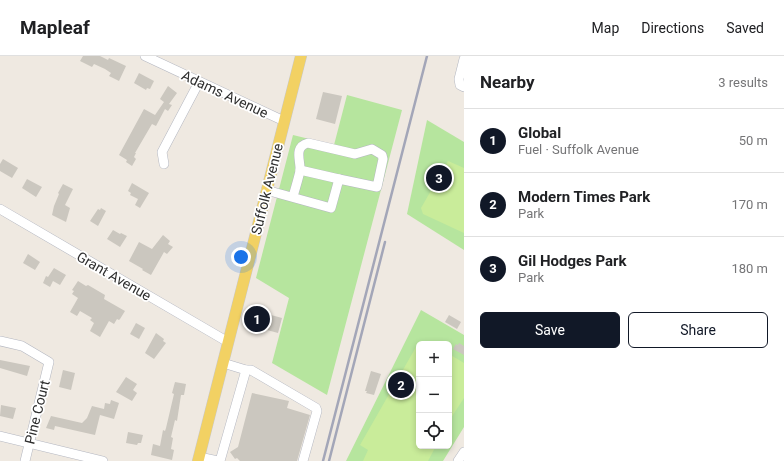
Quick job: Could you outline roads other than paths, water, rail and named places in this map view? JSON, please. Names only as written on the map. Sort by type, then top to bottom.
[{"type":"main road","name":"Suffolk Avenue","points":[[198,459],[301,56]]},
{"type":"street","name":"Adams Avenue","points":[[145,56],[284,121]]},
{"type":"street","points":[[464,58],[460,79],[460,85],[464,88]]},
{"type":"street","points":[[164,164],[162,152],[199,82]]},
{"type":"street","points":[[294,197],[300,170],[298,156],[299,151],[304,144],[308,143],[355,154],[372,150],[382,154],[384,159],[376,188],[340,178],[300,170]]},
{"type":"street","points":[[266,190],[331,208],[340,178]]},
{"type":"street","name":"Grant Avenue","points":[[0,209],[228,342]]},
{"type":"street","name":"Pine Court","points":[[0,341],[22,346],[49,362],[25,461]]},
{"type":"street","points":[[223,363],[246,370],[251,370],[316,408],[303,461]]},
{"type":"street","points":[[198,459],[219,461],[246,370]]},
{"type":"street","points":[[0,436],[103,461]]},
{"type":"street","points":[[458,461],[464,452]]},
{"type":"railway","points":[[323,461],[427,56]]},
{"type":"railway","points":[[329,461],[385,242]]},
{"type":"place","name":"Gil Hodges Park","points":[[439,178]]},
{"type":"place","name":"Global","points":[[257,319]]},
{"type":"place","name":"Modern Times Park","points":[[401,385]]}]
